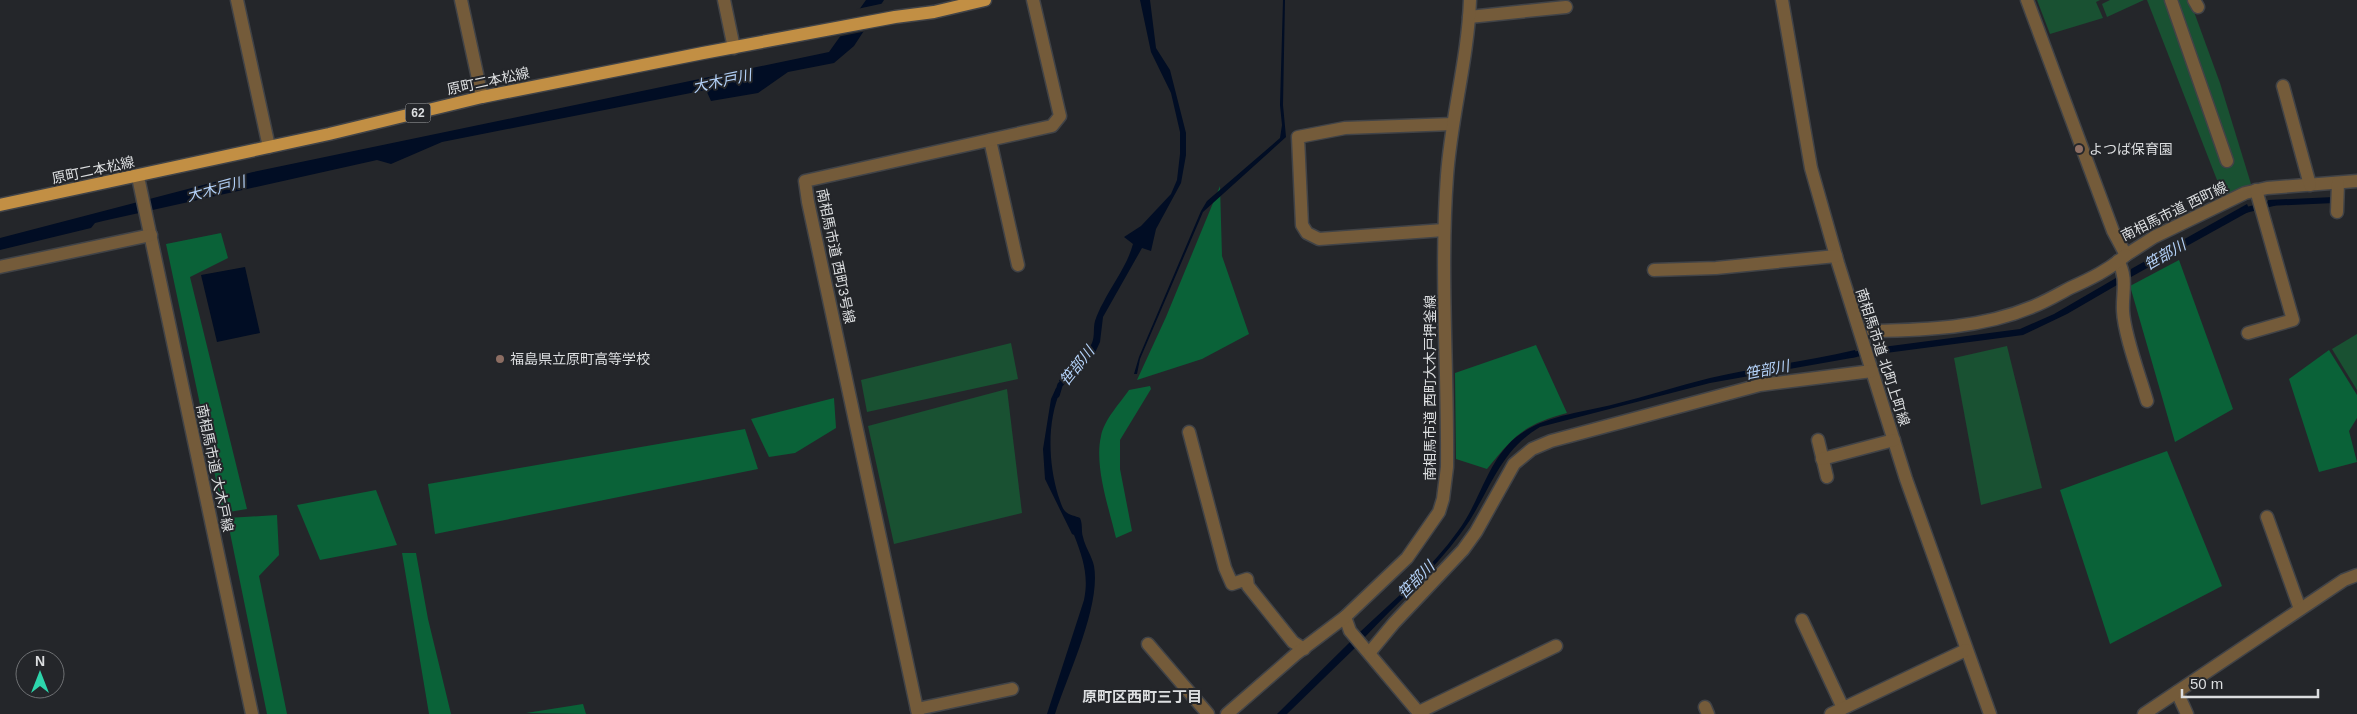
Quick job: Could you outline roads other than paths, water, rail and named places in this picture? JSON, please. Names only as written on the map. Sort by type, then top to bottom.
[{"type":"main road","name":"原町二本松線","points":[[0,205],[139,182],[269,147],[482,97],[894,17],[934,12],[985,0]]},
{"type":"street","points":[[237,0],[269,147]]},
{"type":"street","points":[[461,0],[482,97]]},
{"type":"street","points":[[724,0],[734,48]]},
{"type":"street","name":"南相馬市道 西町3号線","points":[[918,712],[808,202],[805,180],[1052,126],[1060,116],[1033,0]]},
{"type":"street","name":"南相馬市道 西町大木戸押釜線","points":[[1227,714],[1345,617],[1407,558],[1429,529],[1443,498],[1447,448],[1444,230],[1453,124],[1470,17],[1470,0]]},
{"type":"street","name":"南相馬市道 北町上町線","points":[[1782,0],[1811,168],[1860,339],[1966,650],[1990,714]]},
{"type":"street","name":"南相馬市道 西町線","points":[[2026,0],[2113,231],[2120,263],[2154,237],[2226,201],[2256,192],[2310,185],[2337,187],[2357,181]]},
{"type":"street","points":[[2171,0],[2227,161]]},
{"type":"street","points":[[1470,17],[1566,7]]},
{"type":"street","points":[[2283,86],[2310,185]]},
{"type":"street","points":[[1444,230],[1319,239],[1307,233],[1302,225],[1298,137],[1344,128],[1453,124]]},
{"type":"street","points":[[990,140],[1018,265]]},
{"type":"street","name":"南相馬市道 大木戸線","points":[[139,182],[252,714]]},
{"type":"street","points":[[2337,187],[2337,212]]},
{"type":"street","points":[[2248,333],[2293,320],[2256,192]]},
{"type":"street","points":[[0,267],[150,232]]},
{"type":"street","points":[[1654,270],[1716,268],[1836,256]]},
{"type":"street","points":[[1873,331],[1935,329],[2008,315],[2032,307],[2120,263],[2125,289],[2124,318],[2147,401]]},
{"type":"street","points":[[1367,649],[1463,550],[1476,532],[1514,464],[1532,449],[1552,441],[1760,385],[1871,370]]},
{"type":"street","points":[[1189,432],[1225,568],[1232,584],[1247,579],[1248,586],[1293,642],[1304,649]]},
{"type":"street","points":[[1818,440],[1827,478]]},
{"type":"street","points":[[1822,459],[1894,440]]},
{"type":"street","points":[[2267,517],[2300,610]]},
{"type":"street","points":[[2144,714],[2344,580],[2357,575]]},
{"type":"street","points":[[1345,617],[1350,631],[1419,713],[1556,646]]},
{"type":"street","points":[[1802,620],[1843,708]]},
{"type":"street","points":[[1148,644],[1208,714]]},
{"type":"street","points":[[1830,714],[1966,650]]},
{"type":"street","points":[[918,712],[1012,689]]},
{"type":"street","points":[[2177,692],[2187,714]]},
{"type":"water","name":"大木戸川","points":[[866,0],[884,0],[854,46],[834,63],[788,72],[758,93],[711,101],[706,90],[442,142],[391,164],[377,160],[103,221],[95,223],[91,228],[0,250],[0,238],[253,172],[829,52]]},
{"type":"water","points":[[1140,0],[1150,0],[1156,48],[1170,70],[1186,133],[1186,155],[1181,183],[1156,229],[1151,251],[1142,248],[1103,317],[1100,342],[1094,355],[1068,382],[1059,381],[1066,371],[1085,354],[1092,343],[1094,324],[1098,314],[1124,267],[1133,244],[1124,237],[1141,226],[1171,194],[1177,180],[1180,132],[1171,93],[1151,52]]},
{"type":"water","points":[[1283,0],[1285,0],[1283,105],[1286,137],[1203,212],[1140,359],[1137,374],[1134,374],[1139,357],[1201,211],[1207,201],[1280,138],[1282,125],[1280,105]]},
{"type":"water","points":[[2334,197],[2334,203],[2268,206],[2268,200]]},
{"type":"water","points":[[2247,204],[2250,211],[2131,277],[2131,269]]},
{"type":"water","points":[[245,267],[260,333],[217,342],[201,275]]},
{"type":"water","points":[[2116,278],[2117,285],[2067,314],[2023,335],[1886,353],[1883,347],[2020,329],[2054,314]]},
{"type":"water","points":[[1855,350],[1857,357],[1710,383],[1540,427],[1525,437],[1503,462],[1471,519],[1439,560],[1365,637],[1360,632],[1412,584],[1447,545],[1466,520],[1497,459],[1515,438],[1526,430],[1563,416],[1710,378]]},
{"type":"water","points":[[1056,388],[1061,389],[1056,401],[1051,428],[1052,469],[1062,507],[1069,514],[1080,518],[1082,535],[1094,566],[1095,582],[1088,620],[1075,660],[1055,714],[1047,714],[1084,600],[1086,583],[1082,559],[1074,535],[1045,479],[1043,449],[1051,399]]},
{"type":"water","points":[[1351,641],[1356,647],[1287,714],[1277,714]]},
{"type":"waterway","name":"笹部川","points":[[2242,211],[2274,203]]},
{"type":"waterway","name":"笹部川","points":[[1850,355],[1890,349]]},
{"type":"waterway","name":"笹部川","points":[[1057,395],[1060,385],[1067,377]]},
{"type":"place","name":"よつば保育園","points":[[2079,149]]},
{"type":"place","name":"福島県立原町高等学校","points":[[500,359]]},
{"type":"district","name":"原町区西町三丁目","points":[[1142,697]]}]
